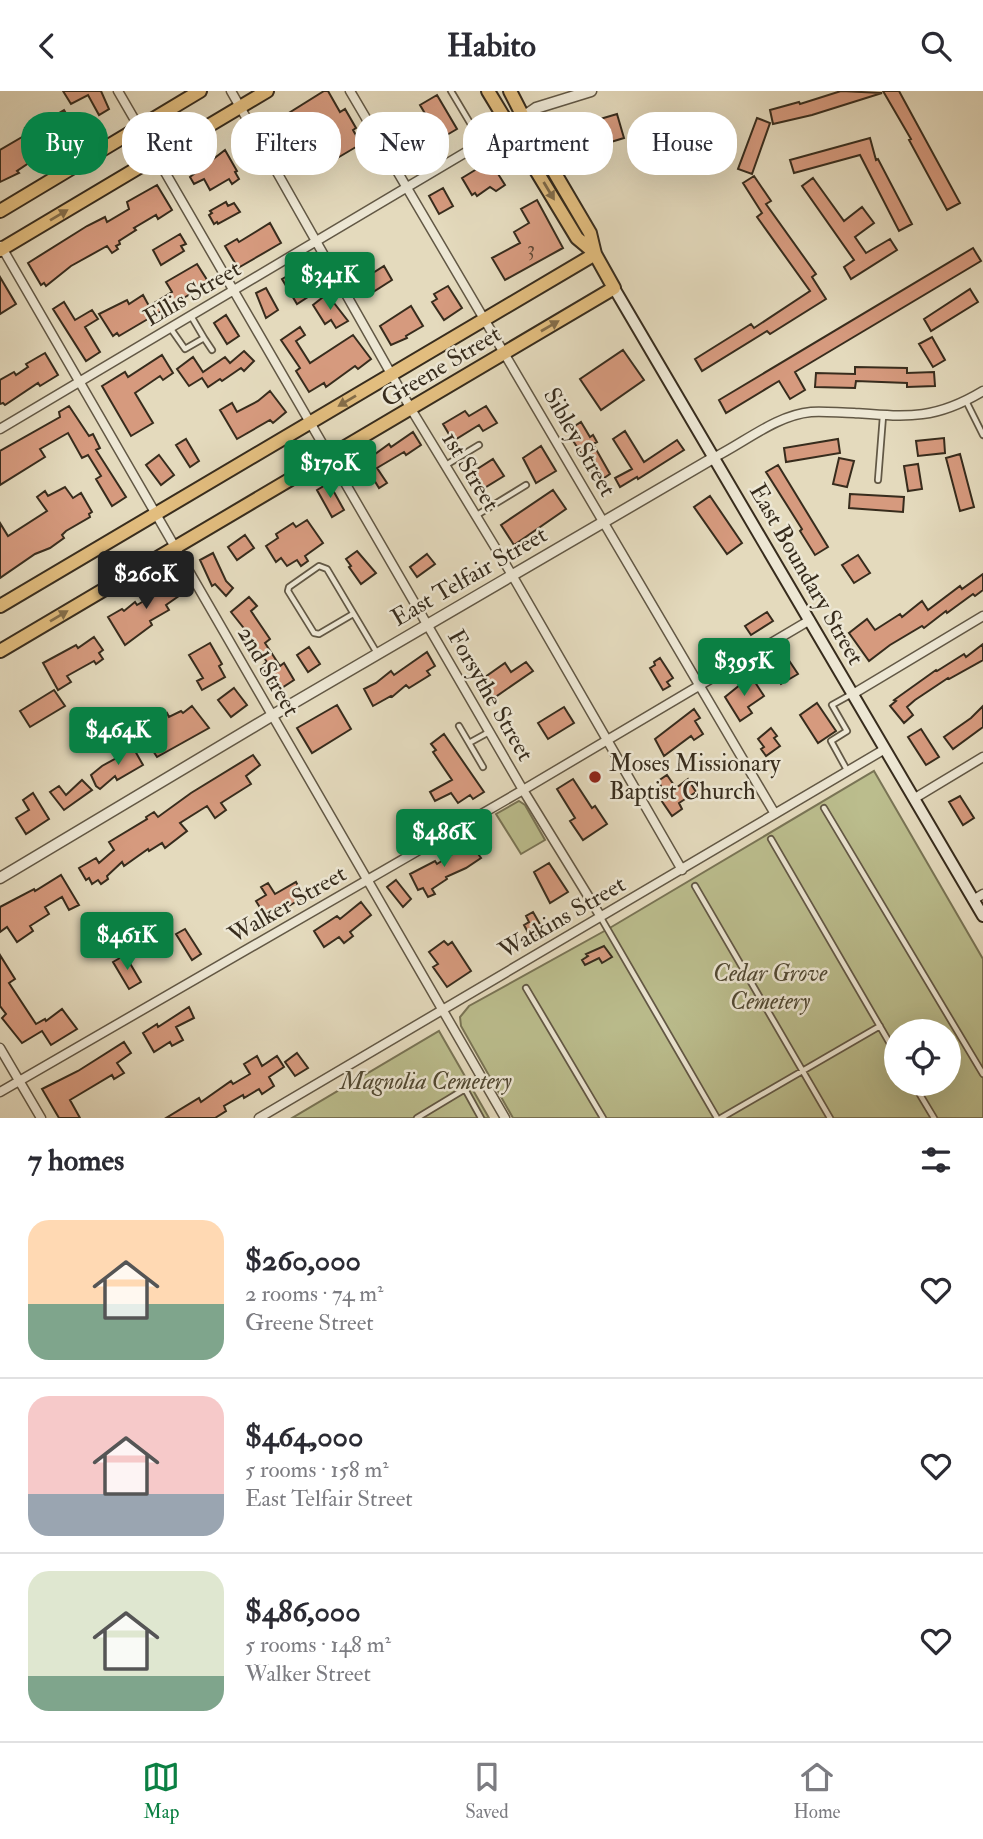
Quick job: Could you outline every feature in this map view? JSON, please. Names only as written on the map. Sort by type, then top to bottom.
[{"type":"main road","points":[[164,112],[200,91]]},
{"type":"main road","points":[[217,121],[267,91]]},
{"type":"main road","name":"East Boundary Street","points":[[488,91],[501,112]]},
{"type":"main road","name":"East Boundary Street","points":[[510,91],[520,112]]},
{"type":"main road","points":[[0,211],[122,137]]},
{"type":"main road","points":[[1,247],[125,175]]},
{"type":"main road","name":"East Boundary Street","points":[[540,175],[578,238],[595,254]]},
{"type":"main road","name":"East Boundary Street","points":[[556,175],[590,233],[595,254],[614,288],[885,749],[978,897],[983,916]]},
{"type":"main road","name":"Greene Street","points":[[0,605],[595,254]]},
{"type":"main road","name":"Greene Street","points":[[0,651],[614,288]]},
{"type":"street","name":"Forsythe Street","points":[[118,91],[130,112]]},
{"type":"street","name":"1st Street","points":[[231,91],[411,409],[512,575],[682,870]]},
{"type":"street","name":"Sibley Street","points":[[350,91],[775,814]]},
{"type":"street","points":[[531,112],[560,95],[591,91]]},
{"type":"street","name":"Ellis Street","points":[[0,429],[463,155]]},
{"type":"street","name":"Forsythe Street","points":[[166,175],[523,790],[601,917]]},
{"type":"street","name":"2nd Street","points":[[1,247],[505,1118]]},
{"type":"street","name":"East Telfair Street","points":[[0,879],[273,715],[776,423],[800,414],[823,412],[903,417],[931,414],[966,401],[983,391]]},
{"type":"street","points":[[853,694],[983,616]]},
{"type":"street","name":"Walker Street","points":[[0,1092],[523,790],[810,619]]},
{"type":"street","name":"Watkins Street","points":[[259,1118],[885,749]]},
{"type":"street","points":[[915,798],[983,757]]},
{"type":"street","points":[[0,1048],[41,1118]]},
{"type":"lane","points":[[451,91],[464,112]]},
{"type":"lane","points":[[190,316],[212,350]]},
{"type":"lane","points":[[171,328],[185,349],[204,338]]},
{"type":"lane","points":[[966,401],[983,435]]},
{"type":"lane","points":[[878,479],[883,415]]},
{"type":"lane","points":[[445,465],[479,445]]},
{"type":"lane","points":[[476,515],[526,485]]},
{"type":"lane","points":[[353,614],[319,633],[314,633],[288,591],[289,587],[292,582],[323,566],[353,614],[378,654]]},
{"type":"lane","points":[[848,771],[831,741],[847,731],[832,705],[853,694]]},
{"type":"lane","points":[[459,726],[483,767]]},
{"type":"lane","points":[[469,743],[489,731]]},
{"type":"lane","points":[[824,808],[983,1074]]},
{"type":"lane","points":[[771,839],[884,1033]]},
{"type":"lane","points":[[695,886],[830,1118]]},
{"type":"lane","points":[[601,917],[719,1118],[880,1026]]},
{"type":"lane","points":[[526,988],[603,1118]]},
{"type":"lane","points":[[416,1118],[465,1089],[481,1118]]},
{"type":"lane","points":[[921,1096],[934,1118]]},
{"type":"green space","name":"Cedar Grove Cemetery","points":[[874,771],[983,959],[983,1118],[513,1118],[461,1026],[460,1017],[469,1006],[608,929]]},
{"type":"green space","points":[[519,801],[525,805],[545,840],[521,854],[496,814]]},
{"type":"green space","name":"Magnolia Cemetery","points":[[439,1031],[489,1118],[292,1118]]},
{"type":"building","points":[[63,91],[101,91],[109,109],[97,112],[88,95],[71,104]]},
{"type":"building","points":[[328,91],[340,112],[290,112]]},
{"type":"building","points":[[841,91],[882,93],[773,124],[770,110]]},
{"type":"building","points":[[883,91],[899,91],[960,203],[947,210]]},
{"type":"building","points":[[437,95],[447,112],[424,112],[420,105]]},
{"type":"building","points":[[345,109],[355,126],[355,148],[341,156],[340,112]]},
{"type":"building","points":[[617,114],[624,138],[613,141],[613,115]]},
{"type":"building","points":[[449,115],[457,129],[449,134]]},
{"type":"building","points":[[757,118],[770,123],[752,174],[738,169]]},
{"type":"building","points":[[21,138],[21,168],[17,171],[19,173],[0,182],[0,150]]},
{"type":"building","points":[[870,138],[876,160],[878,159],[912,224],[899,231],[860,155],[794,173],[790,160]]},
{"type":"building","points":[[225,150],[231,160],[231,175],[237,175],[239,179],[232,184],[229,179],[210,190],[204,179],[194,184],[190,177],[193,175],[217,175],[217,156]]},
{"type":"building","points":[[467,175],[499,175],[505,185],[496,191],[490,187],[477,196],[475,193],[472,195],[462,178]]},
{"type":"building","points":[[754,176],[771,201],[766,204],[816,274],[812,277],[826,299],[770,334],[767,331],[702,371],[695,359],[751,324],[754,328],[810,291],[757,217],[762,213],[743,183]]},
{"type":"building","points":[[813,178],[844,221],[862,207],[874,223],[855,237],[866,253],[890,239],[897,250],[851,279],[844,267],[854,260],[802,186]]},
{"type":"building","points":[[157,185],[172,210],[158,219],[156,215],[134,228],[136,230],[119,241],[120,244],[116,246],[118,249],[112,253],[107,246],[71,266],[46,286],[44,283],[41,285],[28,263],[87,226],[105,217],[107,222],[129,209],[127,202]]},
{"type":"building","points":[[443,188],[453,206],[439,214],[429,196]]},
{"type":"building","points":[[537,200],[563,248],[505,280],[492,258],[520,243],[514,232],[529,223],[521,209]]},
{"type":"building","points":[[226,202],[228,206],[234,203],[240,212],[214,224],[209,215],[212,213],[210,211]]},
{"type":"building","points":[[270,223],[281,243],[238,268],[225,246],[237,239],[239,242]]},
{"type":"building","points":[[180,234],[186,244],[181,246],[184,251],[161,265],[153,250]]},
{"type":"building","points":[[973,248],[981,261],[795,372],[805,390],[790,399],[779,381],[726,413],[719,400]]},
{"type":"building","points":[[314,261],[322,276],[305,285],[311,295],[297,304],[282,279]]},
{"type":"building","points":[[197,264],[209,283],[119,336],[117,333],[113,336],[99,314],[127,300],[129,304],[143,295],[149,306],[172,292],[166,282]]},
{"type":"building","points":[[384,266],[392,280],[373,292],[365,278]]},
{"type":"building","points":[[0,277],[16,304],[0,314]]},
{"type":"building","points":[[448,286],[462,308],[444,320],[432,302],[437,299],[434,294]]},
{"type":"building","points":[[266,288],[278,310],[266,318],[256,293]]},
{"type":"building","points":[[970,289],[978,302],[931,331],[924,319]]},
{"type":"building","points":[[327,294],[348,321],[336,328],[331,320],[325,324],[313,305]]},
{"type":"building","points":[[64,302],[75,320],[92,310],[98,319],[85,327],[100,352],[86,361],[53,309]]},
{"type":"building","points":[[411,306],[423,326],[406,336],[407,338],[391,345],[380,326]]},
{"type":"building","points":[[226,315],[239,336],[227,344],[214,323]]},
{"type":"building","points":[[300,327],[305,335],[296,341],[310,363],[353,335],[371,359],[358,369],[355,366],[326,387],[324,383],[309,392],[296,371],[300,368],[281,340]]},
{"type":"building","points":[[932,337],[945,360],[933,367],[919,344]]},
{"type":"building","points":[[623,350],[644,380],[601,410],[580,379]]},
{"type":"building","points":[[244,351],[254,361],[244,371],[241,368],[208,387],[202,378],[189,386],[177,369],[193,357],[203,372],[225,357],[230,363]]},
{"type":"building","points":[[45,353],[58,375],[40,386],[38,383],[5,405],[0,404],[0,380],[14,372],[16,375],[28,367],[26,364]]},
{"type":"building","points":[[162,355],[173,373],[163,380],[160,376],[135,393],[153,423],[131,436],[102,386],[125,372],[128,377]]},
{"type":"building","points":[[855,367],[907,368],[907,373],[934,372],[935,386],[907,387],[907,383],[856,381],[855,388],[815,387],[816,373],[855,374]]},
{"type":"building","points":[[270,391],[286,412],[273,423],[270,420],[237,439],[220,410],[232,403],[237,412]]},
{"type":"building","points":[[69,406],[89,436],[93,434],[100,448],[96,450],[126,497],[112,506],[96,479],[101,476],[88,455],[82,458],[68,433],[40,449],[45,457],[0,485],[0,451],[60,417],[59,412]]},
{"type":"building","points":[[486,406],[497,423],[483,431],[479,425],[453,441],[443,424],[465,411],[469,416]]},
{"type":"building","points":[[581,422],[590,437],[593,435],[597,442],[593,444],[610,474],[598,482],[589,466],[595,462],[588,452],[582,455],[567,431]]},
{"type":"building","points":[[625,431],[644,462],[677,440],[684,450],[620,487],[615,478],[632,469],[613,439]]},
{"type":"building","points":[[413,432],[421,445],[377,468],[387,483],[379,488],[371,475],[364,480],[356,468],[389,444],[391,447]]},
{"type":"building","points":[[944,438],[945,453],[918,456],[916,441]]},
{"type":"building","points":[[186,439],[199,461],[190,467],[176,445]]},
{"type":"building","points":[[838,439],[840,453],[786,462],[784,448]]},
{"type":"building","points":[[541,446],[556,471],[536,483],[523,458]]},
{"type":"building","points":[[960,454],[974,507],[960,511],[946,458]]},
{"type":"building","points":[[159,455],[174,475],[161,485],[146,465]]},
{"type":"building","points":[[839,458],[854,461],[847,487],[833,484]]},
{"type":"building","points":[[493,459],[504,476],[481,490],[471,473]]},
{"type":"building","points":[[918,464],[922,489],[908,491],[904,466]]},
{"type":"building","points":[[778,465],[828,547],[815,555],[766,472]]},
{"type":"building","points":[[329,483],[344,510],[332,517],[317,490]]},
{"type":"building","points":[[65,487],[73,498],[81,493],[92,512],[90,517],[66,531],[62,535],[64,538],[50,548],[35,554],[0,578],[0,523],[8,536],[47,511],[37,497],[45,491],[48,496]]},
{"type":"building","points":[[553,490],[566,509],[514,545],[501,525]]},
{"type":"building","points":[[850,494],[904,497],[903,512],[849,508]]},
{"type":"building","points":[[710,496],[742,543],[727,554],[694,507]]},
{"type":"building","points":[[307,520],[323,543],[305,556],[308,561],[301,566],[297,560],[287,566],[281,558],[276,562],[266,546],[278,538],[276,534],[293,523],[296,527]]},
{"type":"building","points":[[245,535],[254,548],[237,560],[228,547]]},
{"type":"building","points":[[357,551],[376,573],[361,584],[346,559]]},
{"type":"building","points":[[213,553],[226,581],[233,588],[226,596],[215,584],[212,586],[200,560]]},
{"type":"building","points":[[427,554],[435,564],[417,577],[410,567]]},
{"type":"building","points":[[858,555],[870,573],[854,583],[842,565]]},
{"type":"building","points":[[174,574],[186,591],[166,605],[169,610],[150,621],[152,625],[125,645],[108,617],[161,591],[159,588]]},
{"type":"building","points":[[983,574],[983,590],[947,613],[946,611],[924,628],[922,626],[890,645],[869,661],[849,633],[867,619],[875,630],[900,614],[902,617],[922,601],[928,610],[960,586],[962,589]]},
{"type":"building","points":[[249,597],[257,606],[251,611],[270,639],[265,643],[280,666],[284,663],[294,680],[277,691],[262,666],[267,662],[262,655],[257,658],[248,645],[254,641],[231,612]]},
{"type":"building","points":[[767,612],[773,621],[751,635],[745,626]]},
{"type":"building","points":[[94,637],[103,650],[99,653],[103,659],[67,676],[71,682],[58,690],[43,663],[76,645],[78,648]]},
{"type":"building","points":[[210,643],[222,664],[219,666],[225,677],[202,690],[197,681],[203,678],[189,655]]},
{"type":"building","points":[[983,644],[983,660],[948,678],[915,700],[907,707],[913,715],[904,723],[890,706],[896,701],[894,700],[936,670],[964,654],[966,657]]},
{"type":"building","points":[[309,647],[320,664],[308,672],[297,655]]},
{"type":"building","points":[[427,652],[435,666],[427,671],[430,675],[409,688],[406,685],[392,697],[373,706],[364,689],[391,671],[394,675]]},
{"type":"building","points":[[786,656],[798,674],[781,684],[770,666]]},
{"type":"building","points":[[660,658],[673,678],[667,682],[670,686],[663,690],[650,668]]},
{"type":"building","points":[[526,662],[533,671],[491,700],[478,682],[505,663],[511,672]]},
{"type":"building","points":[[751,676],[764,696],[748,707],[752,713],[740,721],[725,697]]},
{"type":"building","points":[[234,688],[247,705],[231,717],[218,700]]},
{"type":"building","points":[[54,690],[65,706],[30,727],[20,711]]},
{"type":"building","points":[[817,703],[836,731],[818,743],[800,715]]},
{"type":"building","points":[[337,705],[351,729],[312,753],[297,728]]},
{"type":"building","points":[[192,706],[209,728],[157,757],[150,746],[155,743],[148,732],[159,725],[156,720],[167,713],[169,717],[181,711],[183,713]]},
{"type":"building","points":[[983,706],[983,727],[953,749],[944,737]]},
{"type":"building","points":[[564,707],[574,723],[548,739],[538,723]]},
{"type":"building","points":[[694,709],[700,718],[695,721],[703,734],[694,740],[691,736],[664,756],[655,739]]},
{"type":"building","points":[[771,728],[780,746],[766,756],[758,739]]},
{"type":"building","points":[[921,729],[939,757],[926,765],[908,737]]},
{"type":"building","points":[[444,734],[484,792],[473,799],[470,795],[458,803],[451,793],[435,801],[430,792],[452,780],[433,752],[436,750],[431,744]]},
{"type":"building","points":[[130,742],[143,765],[117,780],[115,776],[100,789],[91,775],[120,756],[118,752]]},
{"type":"building","points":[[253,755],[260,765],[246,776],[251,784],[221,803],[226,810],[215,818],[207,806],[180,823],[187,831],[165,848],[162,843],[149,851],[148,849],[124,866],[122,862],[101,884],[98,880],[92,884],[89,878],[86,880],[79,868],[96,858],[99,863],[114,850],[109,842],[154,812],[158,817]]},
{"type":"building","points":[[667,775],[676,788],[688,779],[696,792],[679,803],[682,809],[672,816],[659,797],[665,793],[658,781]]},
{"type":"building","points":[[573,779],[592,808],[595,806],[607,824],[583,840],[570,821],[575,818],[557,789]]},
{"type":"building","points":[[82,780],[92,790],[64,810],[50,792],[59,786],[66,795]]},
{"type":"building","points":[[33,793],[49,819],[26,834],[16,818],[29,810],[23,800]]},
{"type":"building","points":[[960,796],[974,818],[963,825],[949,802]]},
{"type":"building","points":[[470,843],[481,858],[446,877],[447,879],[432,889],[435,894],[428,897],[423,888],[418,890],[410,874],[435,861],[437,864]]},
{"type":"building","points":[[549,863],[568,892],[550,903],[534,872]]},
{"type":"building","points":[[61,875],[79,905],[69,910],[62,897],[45,907],[49,914],[30,926],[33,931],[17,942],[7,927],[0,932],[0,907]]},
{"type":"building","points":[[396,880],[411,899],[403,907],[387,887]]},
{"type":"building","points":[[296,882],[304,897],[267,919],[256,901],[266,895],[261,887],[268,883],[275,894]]},
{"type":"building","points":[[361,902],[371,915],[350,932],[353,936],[344,943],[339,937],[324,947],[314,931],[337,916],[340,919]]},
{"type":"building","points":[[533,912],[544,931],[531,938],[524,925],[529,922],[526,916]]},
{"type":"building","points":[[185,929],[201,954],[192,960],[176,934]]},
{"type":"building","points":[[444,941],[448,945],[452,942],[471,971],[447,987],[433,967],[438,964],[429,952]]},
{"type":"building","points":[[604,946],[612,957],[602,963],[599,958],[585,965],[582,960],[588,956],[586,954]]},
{"type":"building","points":[[0,955],[15,979],[9,983],[36,1024],[45,1019],[46,1021],[62,1009],[77,1029],[51,1045],[42,1031],[22,1043],[2,1018],[6,1014],[0,1006]]},
{"type":"building","points":[[125,955],[141,982],[129,989],[113,962]]},
{"type":"building","points":[[189,1007],[194,1018],[176,1027],[183,1040],[172,1046],[170,1042],[154,1052],[143,1033],[157,1024],[158,1027]]},
{"type":"building","points":[[124,1042],[131,1053],[117,1063],[124,1073],[114,1079],[112,1075],[70,1100],[80,1118],[59,1118],[42,1089],[78,1071]]},
{"type":"building","points":[[297,1053],[308,1068],[295,1076],[285,1062]]},
{"type":"building","points":[[257,1056],[262,1066],[277,1056],[284,1067],[269,1077],[274,1086],[262,1094],[259,1089],[244,1098],[243,1095],[224,1106],[226,1111],[215,1118],[166,1118],[199,1098],[201,1102],[231,1081],[233,1084],[250,1074],[244,1064]]},
{"type":"place","name":"Moses Missionary Baptist Church","points":[[595,777]]}]
